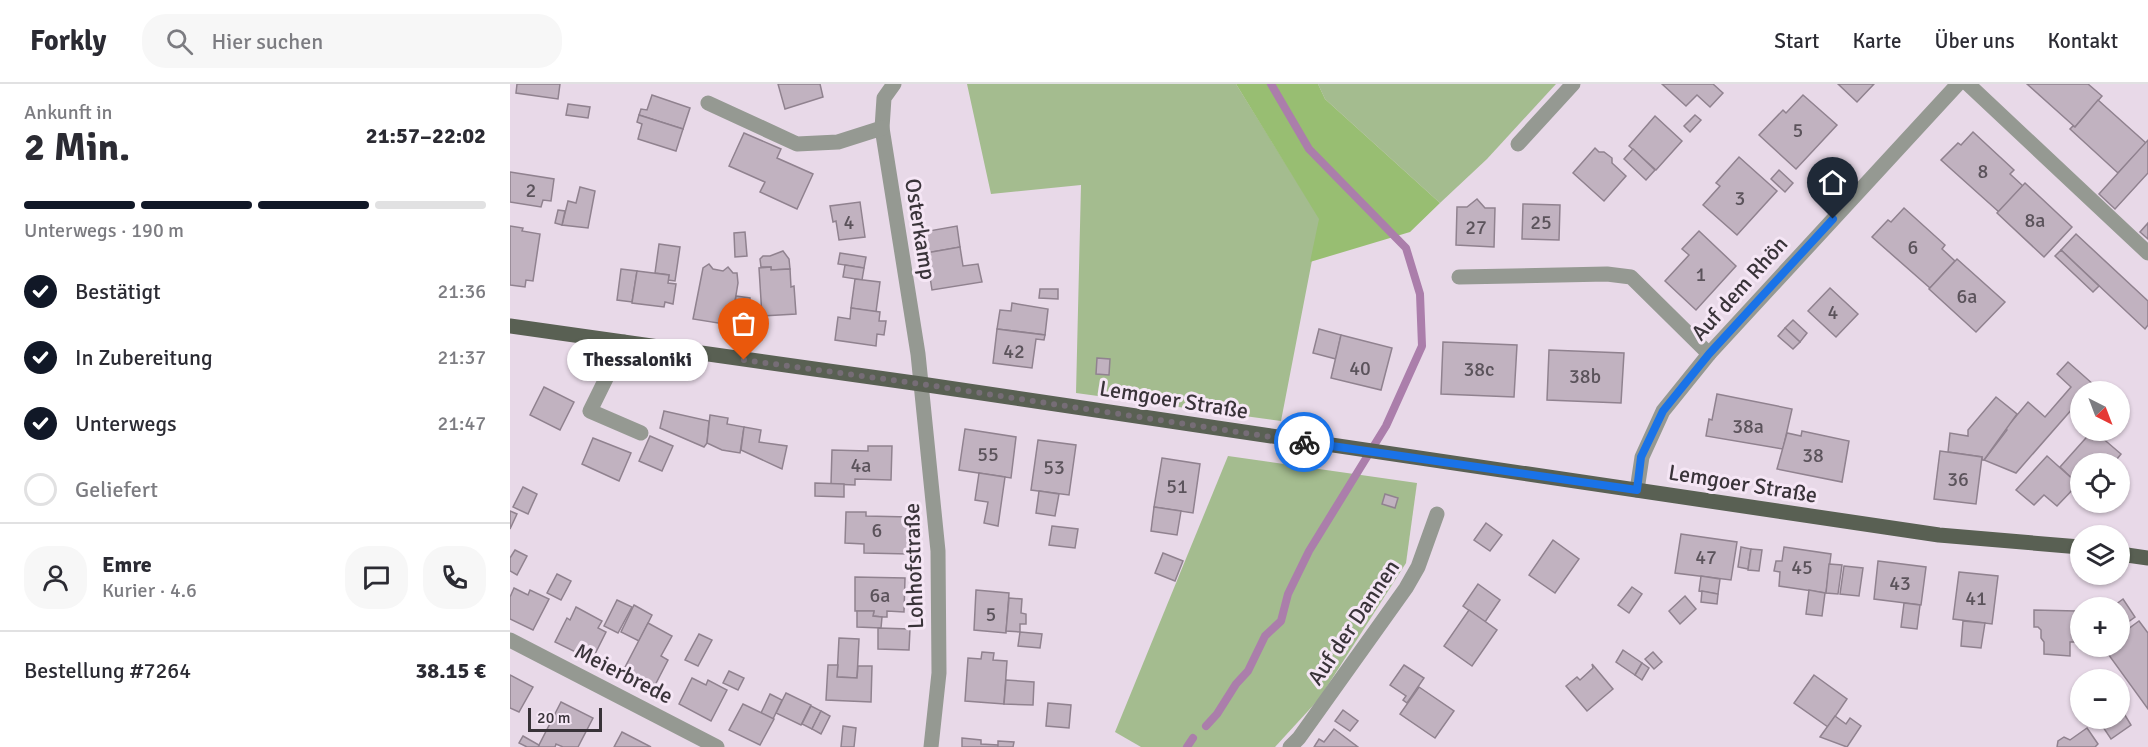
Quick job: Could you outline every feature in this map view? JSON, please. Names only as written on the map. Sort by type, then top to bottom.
[{"type":"main road","name":"Lemgoer Straße","points":[[510,326],[921,384],[1940,535],[2070,546]]},
{"type":"main road","points":[[2130,555],[2148,558]]},
{"type":"street","name":"Osterkamp","points":[[894,84],[881,91],[882,128],[921,384]]},
{"type":"street","points":[[1518,144],[1573,84]]},
{"type":"street","name":"Auf dem Rhön","points":[[1637,490],[1641,457],[1663,411],[1709,354],[1958,84]]},
{"type":"street","points":[[1968,84],[2148,253]]},
{"type":"street","points":[[708,103],[797,144],[838,142],[882,128]]},
{"type":"street","points":[[1458,277],[1607,274],[1631,277],[1709,354]]},
{"type":"street","points":[[624,342],[590,411],[641,433]]},
{"type":"street","name":"Lohhofstraße","points":[[921,384],[938,550],[939,673],[932,747]]},
{"type":"street","name":"Auf der Dannen","points":[[1290,747],[1312,721],[1406,588],[1418,567],[1437,514]]},
{"type":"street","name":"Meierbrede","points":[[510,640],[717,747]]},
{"type":"green space","points":[[967,84],[1236,84],[1320,219],[1281,421],[1076,393],[1081,185],[991,194]]},
{"type":"green space","points":[[1236,84],[1318,84],[1325,99],[1440,203],[1410,232],[1310,262],[1319,219]]},
{"type":"green space","points":[[1318,84],[1556,84],[1487,159],[1440,203],[1325,99]]},
{"type":"green space","points":[[1228,456],[1417,483],[1406,563],[1319,699],[1275,747],[1141,747],[1115,732]]},
{"type":"building","points":[[517,84],[560,84],[558,99],[516,93]]},
{"type":"building","points":[[778,84],[820,84],[823,97],[785,109]]},
{"type":"building","points":[[1662,84],[1713,84],[1723,93],[1710,107],[1697,95],[1686,106]]},
{"type":"building","points":[[1838,84],[1874,84],[1857,102]]},
{"type":"building","points":[[2027,84],[2088,84],[2102,96],[2075,127]]},
{"type":"building","points":[[652,95],[690,108],[683,129],[639,115],[641,109],[647,110]]},
{"type":"building","points":[[1803,95],[1837,125],[1796,169],[1759,135],[1783,110],[1786,113]]},
{"type":"building","points":[[2098,100],[2146,143],[2118,173],[2070,129],[2075,127]]},
{"type":"building","points":[[568,104],[590,107],[588,118],[566,115]]},
{"type":"building","points":[[639,115],[683,129],[676,151],[638,139],[642,124],[637,122]]},
{"type":"building","points":[[1695,115],[1701,120],[1690,132],[1684,126]]},
{"type":"building","points":[[1655,116],[1682,141],[1656,170],[1629,146]]},
{"type":"building","points":[[1973,132],[2014,170],[2010,174],[2023,186],[1999,212],[1941,160],[1958,143],[1961,145]]},
{"type":"building","points":[[744,133],[781,149],[777,158],[813,174],[797,209],[760,192],[765,182],[729,166]]},
{"type":"building","points":[[2148,140],[2148,173],[2115,209],[2099,194]]},
{"type":"building","points":[[1595,148],[1612,158],[1612,163],[1626,176],[1604,201],[1573,173]]},
{"type":"building","points":[[1633,149],[1655,170],[1646,180],[1624,159]]},
{"type":"building","points":[[1739,157],[1777,191],[1737,235],[1703,205],[1720,186],[1716,183]]},
{"type":"building","points":[[1779,170],[1793,183],[1785,192],[1771,179]]},
{"type":"building","points":[[510,172],[554,179],[551,201],[543,200],[541,207],[510,202]]},
{"type":"building","points":[[2025,183],[2072,227],[2044,257],[1997,213]]},
{"type":"building","points":[[580,187],[595,191],[588,228],[562,225],[568,201],[576,203]]},
{"type":"building","points":[[1477,199],[1485,208],[1495,208],[1494,247],[1456,245],[1457,207],[1467,207]]},
{"type":"building","points":[[860,202],[865,237],[839,240],[836,221],[833,222],[830,206]]},
{"type":"building","points":[[1523,204],[1560,205],[1559,240],[1522,239]]},
{"type":"building","points":[[1904,208],[1945,245],[1942,249],[1955,261],[1930,288],[1872,237],[1888,220],[1891,222]]},
{"type":"building","points":[[558,210],[565,211],[562,225],[555,223]]},
{"type":"building","points":[[2148,223],[2148,239],[2140,232]]},
{"type":"building","points":[[510,226],[540,234],[533,281],[526,280],[525,287],[510,285]]},
{"type":"building","points":[[957,226],[960,247],[926,253],[923,232]]},
{"type":"building","points":[[1699,231],[1736,266],[1696,310],[1665,281],[1689,255],[1682,249]]},
{"type":"building","points":[[745,232],[747,256],[735,257],[734,233]]},
{"type":"building","points":[[2076,234],[2148,301],[2148,325],[2145,329],[2061,250]]},
{"type":"building","points":[[659,244],[680,247],[675,281],[668,280],[669,275],[655,273]]},
{"type":"building","points":[[960,247],[963,266],[978,264],[982,282],[932,290],[930,277],[922,278],[920,265],[928,264],[926,253]]},
{"type":"building","points":[[2061,250],[2099,286],[2093,292],[2055,256]]},
{"type":"building","points":[[783,251],[789,259],[790,269],[771,270],[771,267],[761,267],[760,259],[763,256]]},
{"type":"building","points":[[840,253],[866,257],[864,268],[838,264]]},
{"type":"building","points":[[1957,259],[2005,302],[1976,332],[1929,289]]},
{"type":"building","points":[[709,264],[713,269],[723,271],[728,267],[733,273],[737,273],[738,283],[733,313],[726,312],[724,324],[693,319],[703,268]]},
{"type":"building","points":[[845,265],[864,268],[862,280],[843,277]]},
{"type":"building","points":[[771,267],[771,270],[790,269],[796,314],[762,316],[759,268]]},
{"type":"building","points":[[621,269],[637,271],[632,302],[617,300]]},
{"type":"building","points":[[637,271],[669,275],[668,283],[676,284],[673,304],[665,302],[664,307],[632,303]]},
{"type":"building","points":[[855,279],[880,282],[876,312],[851,308]]},
{"type":"building","points":[[1830,288],[1858,314],[1836,337],[1808,311]]},
{"type":"building","points":[[1040,289],[1058,289],[1058,299],[1039,298]]},
{"type":"building","points":[[736,296],[750,298],[751,320],[733,317]]},
{"type":"building","points":[[1012,303],[1048,309],[1045,335],[997,329],[1000,310],[1011,311]]},
{"type":"building","points":[[851,308],[880,312],[879,321],[886,321],[884,335],[877,334],[876,346],[835,340],[838,317],[850,319]]},
{"type":"building","points":[[1793,320],[1807,333],[1800,342],[1785,328]]},
{"type":"building","points":[[1785,328],[1800,342],[1793,349],[1778,336]]},
{"type":"building","points":[[997,329],[1045,335],[1044,340],[1036,339],[1032,368],[993,363]]},
{"type":"building","points":[[1319,329],[1341,335],[1336,359],[1313,353]]},
{"type":"building","points":[[1341,335],[1392,348],[1381,390],[1331,378]]},
{"type":"building","points":[[1443,342],[1517,345],[1514,397],[1441,394]]},
{"type":"building","points":[[1549,350],[1624,353],[1621,403],[1547,400]]},
{"type":"building","points":[[1097,358],[1110,359],[1109,375],[1096,374]]},
{"type":"building","points":[[2068,362],[2089,381],[2070,381],[2070,386],[2057,374]]},
{"type":"building","points":[[544,387],[574,402],[560,430],[530,415]]},
{"type":"building","points":[[2070,388],[2070,411],[2016,473],[1984,460],[2007,430],[2006,428],[2028,402],[2045,417]]},
{"type":"building","points":[[1717,394],[1792,409],[1783,449],[1706,436]]},
{"type":"building","points":[[1996,397],[2017,414],[1984,460],[1982,457],[1948,452],[1950,433],[1968,436],[1968,430]]},
{"type":"building","points":[[664,411],[709,421],[707,443],[704,447],[660,428]]},
{"type":"building","points":[[710,415],[728,418],[727,424],[744,427],[740,453],[722,450],[707,443]]},
{"type":"building","points":[[744,427],[761,430],[759,442],[787,446],[782,469],[741,450]]},
{"type":"building","points":[[965,429],[1016,437],[1011,478],[959,470]]},
{"type":"building","points":[[1802,431],[1849,441],[1842,482],[1777,469],[1787,433],[1801,436]]},
{"type":"building","points":[[650,436],[673,446],[662,471],[639,461]]},
{"type":"building","points":[[593,438],[631,453],[619,481],[582,464]]},
{"type":"building","points":[[1038,440],[1076,445],[1069,495],[1031,490]]},
{"type":"building","points":[[2083,441],[2106,441],[2120,453],[2072,453]]},
{"type":"building","points":[[868,446],[892,446],[891,480],[855,479],[855,485],[831,484],[832,450],[868,451]]},
{"type":"building","points":[[1940,451],[1982,457],[1976,504],[1934,499]]},
{"type":"building","points":[[2047,456],[2070,477],[2070,492],[2057,506],[2044,495],[2034,505],[2016,490]]},
{"type":"building","points":[[2070,456],[2070,476],[2060,467]]},
{"type":"building","points":[[1162,458],[1200,464],[1193,513],[1154,507]]},
{"type":"building","points":[[979,473],[1005,477],[998,526],[984,523],[988,502],[975,500]]},
{"type":"building","points":[[815,483],[844,484],[844,497],[815,496]]},
{"type":"building","points":[[523,487],[537,494],[528,514],[513,507]]},
{"type":"building","points":[[1039,491],[1059,494],[1055,516],[1036,513]]},
{"type":"building","points":[[1385,494],[1398,498],[1395,508],[1382,504]]},
{"type":"building","points":[[1154,507],[1181,511],[1177,535],[1151,531]]},
{"type":"building","points":[[510,511],[517,514],[510,529]]},
{"type":"building","points":[[846,512],[866,512],[866,516],[909,517],[909,554],[864,553],[864,544],[845,543]]},
{"type":"building","points":[[1486,523],[1502,535],[1490,551],[1474,540]]},
{"type":"building","points":[[1052,526],[1078,529],[1075,548],[1049,545]]},
{"type":"building","points":[[1681,534],[1737,542],[1731,580],[1675,573]]},
{"type":"building","points":[[1553,540],[1579,559],[1555,593],[1529,575]]},
{"type":"building","points":[[1741,547],[1751,549],[1748,569],[1738,567]]},
{"type":"building","points":[[1784,547],[1831,554],[1826,593],[1779,586],[1780,572],[1774,571],[1776,561],[1782,561]]},
{"type":"building","points":[[1751,549],[1762,550],[1759,571],[1748,570]]},
{"type":"building","points":[[515,550],[527,556],[517,575],[510,571],[510,558]]},
{"type":"building","points":[[1163,553],[1183,561],[1175,581],[1155,573]]},
{"type":"building","points":[[1878,561],[1926,567],[1921,605],[1874,599]]},
{"type":"building","points":[[1829,564],[1842,565],[1838,594],[1826,593]]},
{"type":"building","points":[[1844,566],[1863,568],[1859,596],[1840,594]]},
{"type":"building","points":[[1959,572],[1998,576],[1992,624],[1953,619]]},
{"type":"building","points":[[557,574],[571,581],[561,600],[547,593]]},
{"type":"building","points":[[1701,576],[1720,579],[1718,594],[1699,591]]},
{"type":"building","points":[[855,577],[905,578],[904,612],[887,611],[887,617],[882,617],[873,616],[874,611],[855,611]]},
{"type":"building","points":[[1478,584],[1500,600],[1485,622],[1463,606]]},
{"type":"building","points":[[1632,587],[1642,594],[1629,613],[1618,605]]},
{"type":"building","points":[[514,588],[528,595],[530,590],[549,599],[533,630],[510,619],[510,597]]},
{"type":"building","points":[[976,590],[1009,593],[1006,633],[974,630]]},
{"type":"building","points":[[1809,590],[1825,593],[1822,616],[1806,614]]},
{"type":"building","points":[[1702,591],[1718,594],[1717,604],[1701,602]]},
{"type":"building","points":[[1685,596],[1696,609],[1680,624],[1669,611]]},
{"type":"building","points":[[1009,598],[1022,599],[1021,613],[1026,614],[1026,624],[1020,624],[1020,632],[1006,631]]},
{"type":"building","points":[[617,600],[632,607],[618,633],[604,626]]},
{"type":"building","points":[[1904,603],[1920,605],[1917,629],[1901,627]]},
{"type":"building","points":[[634,605],[652,615],[639,641],[621,632]]},
{"type":"building","points":[[576,607],[602,621],[598,628],[606,632],[592,660],[555,642],[567,618],[570,620]]},
{"type":"building","points":[[1469,610],[1497,630],[1472,666],[1444,646]]},
{"type":"building","points":[[2034,610],[2070,611],[2070,656],[2044,654],[2041,630],[2034,627]]},
{"type":"building","points":[[2130,610],[2135,617],[2130,621]]},
{"type":"building","points":[[857,611],[874,611],[873,616],[882,617],[881,628],[857,627]]},
{"type":"building","points":[[1963,621],[1985,623],[1981,648],[1961,646]]},
{"type":"building","points":[[2139,621],[2148,633],[2148,709],[2130,684],[2130,669],[2119,669],[2110,657],[2130,657],[2130,628]]},
{"type":"building","points":[[648,623],[672,636],[661,656],[668,660],[652,691],[621,675]]},
{"type":"building","points":[[878,628],[910,629],[909,650],[878,649]]},
{"type":"building","points":[[1020,632],[1042,634],[1040,648],[1018,646]]},
{"type":"building","points":[[699,634],[712,640],[698,666],[685,660]]},
{"type":"building","points":[[839,638],[859,639],[857,678],[837,677]]},
{"type":"building","points":[[1623,650],[1642,663],[1635,675],[1616,662]]},
{"type":"building","points":[[982,652],[994,653],[993,660],[1007,661],[1004,704],[965,701],[968,658],[981,659]]},
{"type":"building","points":[[1653,652],[1662,662],[1654,669],[1645,659]]},
{"type":"building","points":[[1642,663],[1649,668],[1642,680],[1635,675]]},
{"type":"building","points":[[1592,664],[1613,689],[1587,711],[1566,686],[1577,677],[1580,680],[1593,668]]},
{"type":"building","points":[[828,665],[838,665],[837,677],[857,678],[858,666],[872,666],[871,702],[826,700]]},
{"type":"building","points":[[1404,665],[1424,678],[1407,703],[1403,700],[1406,696],[1390,685]]},
{"type":"building","points":[[729,671],[744,678],[738,690],[723,683]]},
{"type":"building","points":[[510,675],[533,687],[519,712],[510,708]]},
{"type":"building","points":[[1814,675],[1847,699],[1828,727],[1794,703]]},
{"type":"building","points":[[692,678],[706,685],[708,680],[727,690],[711,721],[679,704]]},
{"type":"building","points":[[1006,680],[1034,682],[1033,705],[1004,704]]},
{"type":"building","points":[[1419,687],[1454,711],[1435,738],[1400,714]]},
{"type":"building","points":[[786,693],[811,705],[801,725],[776,713]]},
{"type":"building","points":[[770,694],[782,700],[773,719],[761,713]]},
{"type":"building","points":[[561,702],[593,718],[578,747],[563,747],[556,744],[555,747],[538,747]]},
{"type":"building","points":[[1048,703],[1071,705],[1069,728],[1046,726]]},
{"type":"building","points":[[743,704],[774,719],[760,745],[729,730]]},
{"type":"building","points":[[811,706],[821,711],[812,729],[802,724]]},
{"type":"building","points":[[1343,710],[1358,721],[1350,731],[1335,721]]},
{"type":"building","points":[[821,711],[830,716],[821,734],[812,729]]},
{"type":"building","points":[[1835,716],[1846,724],[1850,718],[1861,726],[1847,747],[1820,737]]},
{"type":"building","points":[[843,726],[856,728],[854,747],[841,747]]},
{"type":"building","points":[[1334,729],[1358,747],[1314,747],[1319,739],[1324,742]]},
{"type":"building","points":[[2088,729],[2098,744],[2095,747],[2057,747],[2058,741],[2064,737],[2070,740]]},
{"type":"building","points":[[2104,729],[2125,729],[2111,739]]},
{"type":"building","points":[[622,732],[651,747],[614,747]]},
{"type":"building","points":[[523,736],[539,745],[538,747],[527,747],[519,743]]},
{"type":"building","points":[[962,738],[981,740],[981,744],[998,745],[998,747],[962,747]]},
{"type":"building","points":[[998,741],[1014,742],[1013,747],[998,747]]},
{"type":"waterway","points":[[1206,726],[1248,671],[1265,636],[1281,621],[1288,594],[1309,551],[1386,426],[1422,346],[1420,294],[1406,248],[1309,149],[1271,84]]},
{"type":"waterway","points":[[1187,747],[1193,738]]},
{"type":"way so far","points":[[744,360],[921,384],[1304,442]]},
{"type":"place","name":"Thessaloniki","points":[[744,360]]},
{"type":"route","points":[[1304,442],[1637,490],[1641,457],[1663,411],[1709,354],[1833,219]]}]
